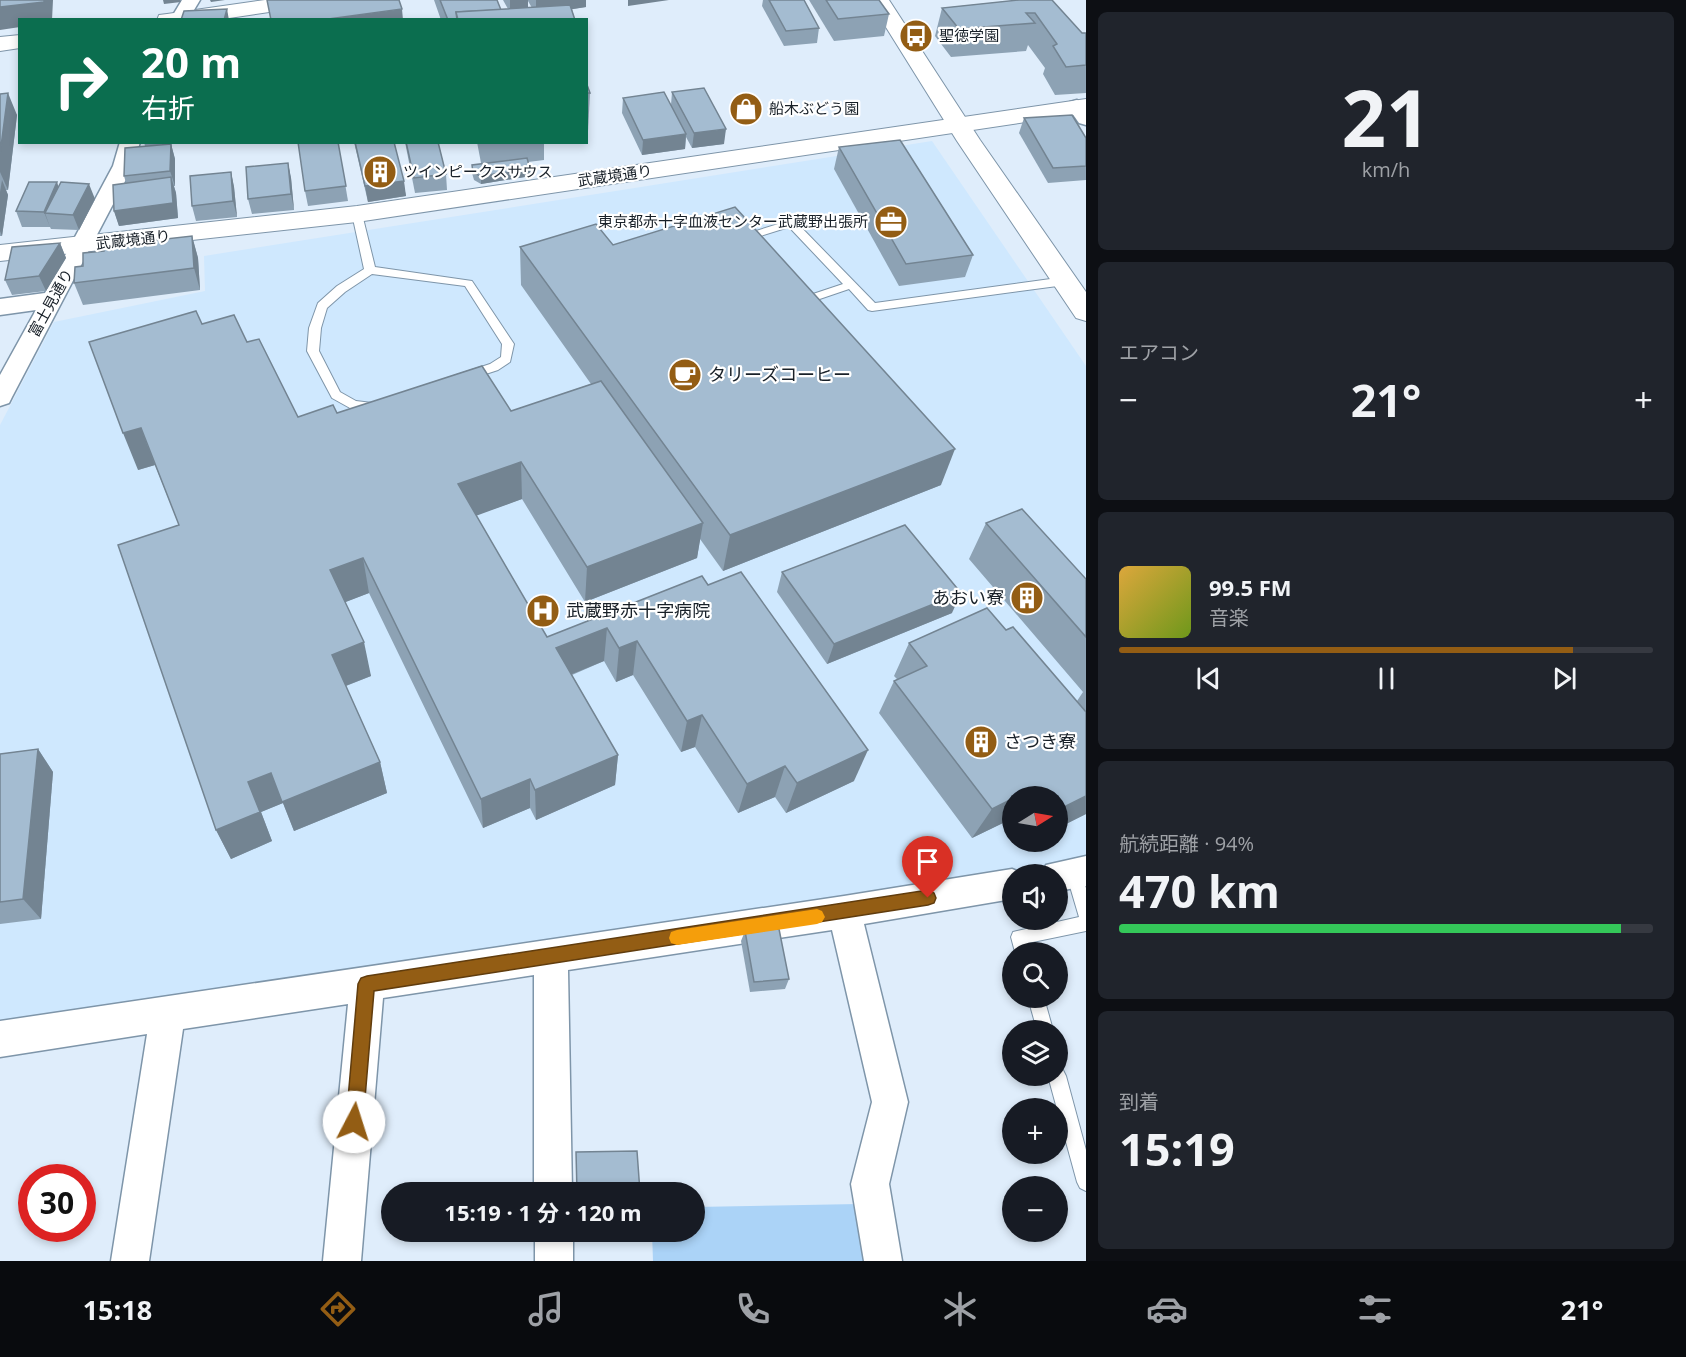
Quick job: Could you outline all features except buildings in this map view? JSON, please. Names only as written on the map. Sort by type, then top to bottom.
[{"type":"main road","points":[[180,14],[310,0]]},
{"type":"main road","points":[[879,0],[957,123],[1086,312]]},
{"type":"main road","points":[[0,44],[18,41]]},
{"type":"main road","name":"武蔵境通り","points":[[0,253],[357,214],[810,148],[957,123],[1083,110]]},
{"type":"street","name":"富士見通り","points":[[0,397],[83,245],[123,166],[129,144]]},
{"type":"street","points":[[0,307],[51,300]]},
{"type":"street","points":[[0,1039],[551,957],[1002,886]]},
{"type":"street","points":[[844,912],[890,1102],[870,1184],[883,1261]]},
{"type":"street","points":[[551,957],[554,1182]]},
{"type":"street","points":[[342,1261],[367,984]]},
{"type":"street","points":[[129,1261],[168,1014]]},
{"type":"street","points":[[554,1242],[554,1261]]},
{"type":"lane","points":[[357,214],[370,270]]},
{"type":"lane","points":[[751,246],[744,238],[791,223],[872,307],[1065,281]]},
{"type":"lane","points":[[370,270],[468,283],[508,345],[506,359],[494,367],[372,407],[354,405],[336,395],[313,351],[315,328],[322,306],[341,289],[370,270]]},
{"type":"lane","points":[[788,285],[802,301],[850,285]]},
{"type":"lane","points":[[1072,873],[1086,916]]},
{"type":"lane","points":[[1020,942],[1019,937],[1086,923]]},
{"type":"lane","points":[[1060,1086],[1086,1182]]},
{"type":"shaded area","name":"武蔵野赤十字病院","points":[[932,141],[1086,366],[1086,861],[1068,864],[1002,864],[1002,876],[551,957],[0,1025],[0,425],[54,322],[205,291],[204,256]]},
{"type":"shaded area","points":[[859,1204],[867,1261],[653,1261],[652,1242],[705,1242],[705,1207]]},
{"type":"slow traffic","points":[[677,938],[817,917]]},
{"type":"place","name":"聖徳学園","points":[[916,36]]},
{"type":"place","name":"船木ぶどう園","points":[[746,109]]},
{"type":"place","name":"ツインピークスサウス","points":[[380,172]]},
{"type":"place","name":"東京都赤十字血液センター武蔵野出張所","points":[[891,222]]},
{"type":"place","name":"タリーズコーヒー","points":[[685,375]]},
{"type":"place","name":"あおい寮","points":[[1027,598]]},
{"type":"place","name":"武蔵野赤十字病院","points":[[543,611]]},
{"type":"place","name":"さつき寮","points":[[981,742]]},
{"type":"route","points":[[354,1122],[367,984],[928,898]]}]
